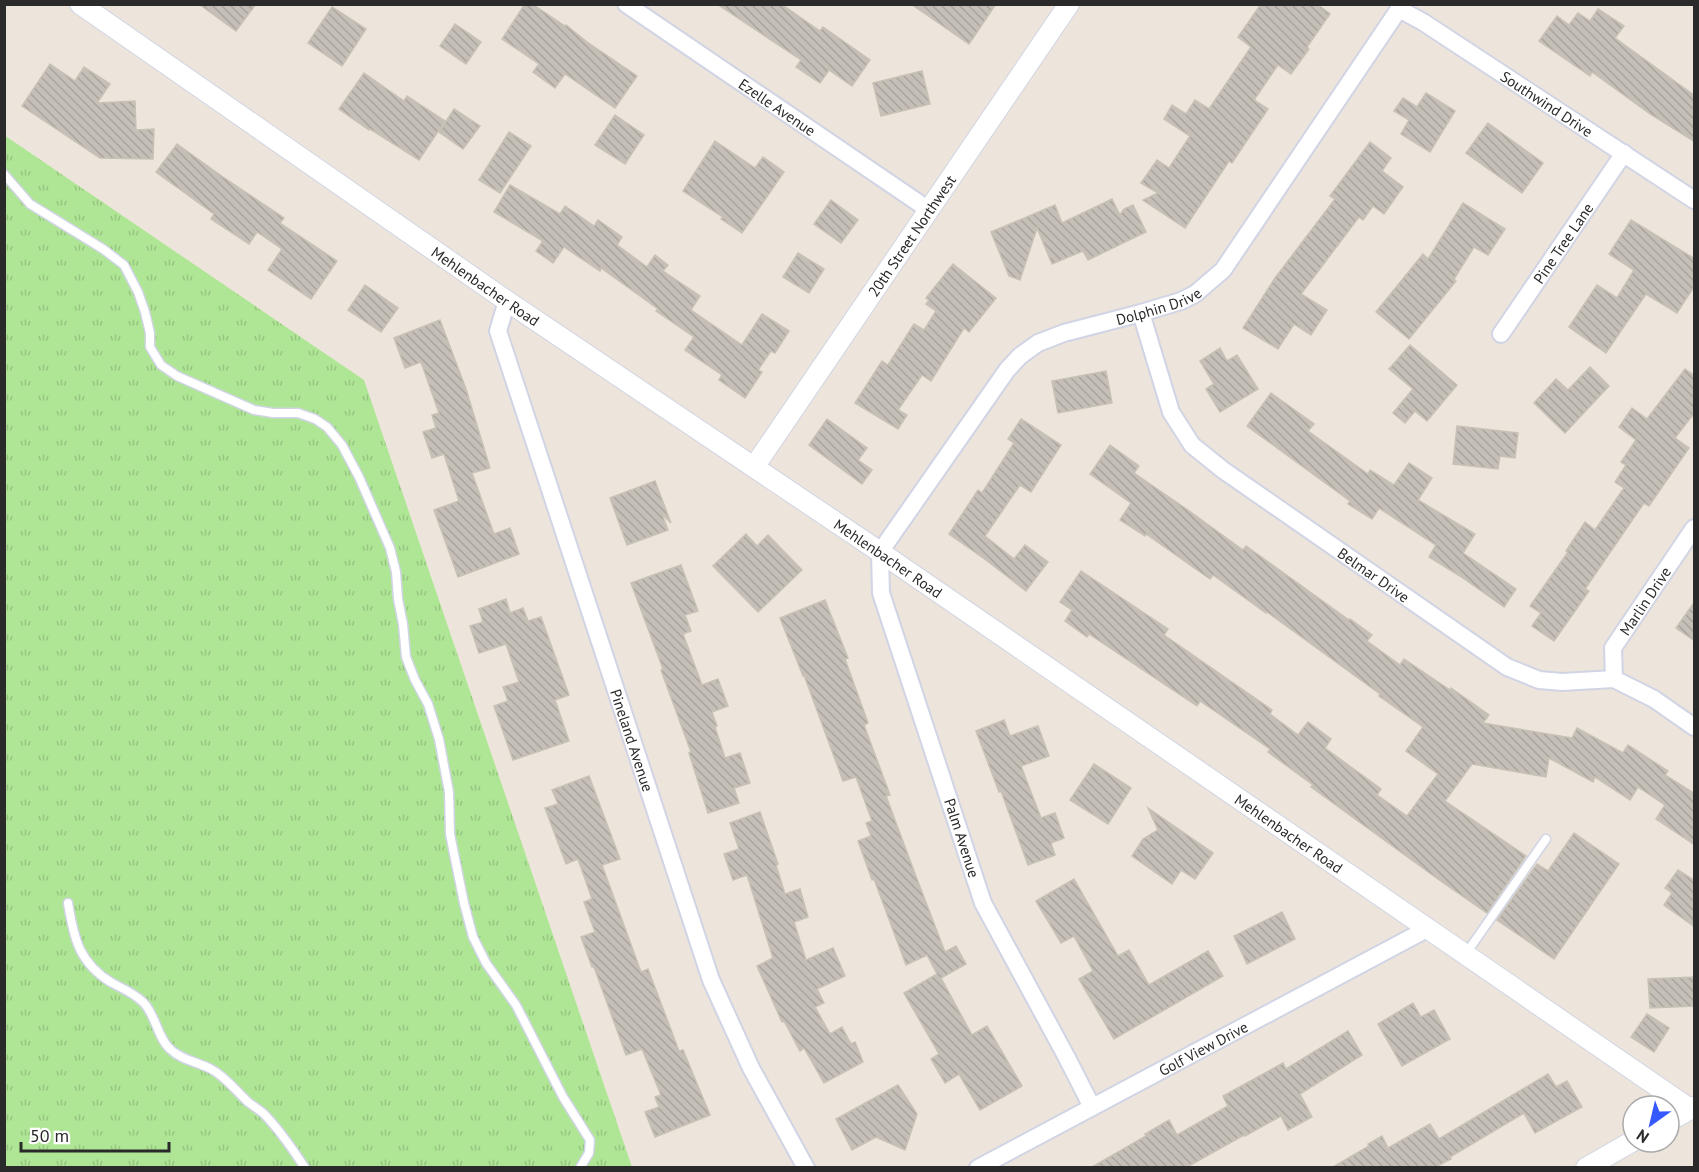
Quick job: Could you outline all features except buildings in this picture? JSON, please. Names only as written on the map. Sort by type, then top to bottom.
[{"type":"street","name":"Mehlenbacher Road","points":[[80,4],[507,301],[754,466],[1693,1109]]},
{"type":"street","name":"Ezelle Avenue","points":[[626,4],[929,210]]},
{"type":"street","name":"20th Street Northwest","points":[[754,466],[1069,4]]},
{"type":"street","name":"Southwind Drive","points":[[1400,9],[1695,200]]},
{"type":"street","name":"Dolphin Drive","points":[[880,552],[1007,370],[1020,356],[1038,343],[1064,333],[1142,314],[1188,297],[1195,294],[1223,270],[1400,9]]},
{"type":"street","name":"Pine Tree Lane","points":[[1501,334],[1623,153]]},
{"type":"street","name":"Pineland Avenue","points":[[507,301],[498,331],[711,980],[751,1068],[806,1167]]},
{"type":"street","name":"Belmar Drive","points":[[1142,314],[1171,412],[1192,445],[1223,470],[1507,667],[1539,680],[1562,682],[1614,679],[1654,699],[1695,727]]},
{"type":"street","name":"Marlin Drive","points":[[1614,679],[1613,648],[1695,528]]},
{"type":"street","name":"Palm Avenue","points":[[880,552],[881,593],[983,903],[1092,1107]]},
{"type":"street","name":"Golf View Drive","points":[[978,1167],[1427,929]]},
{"type":"street","points":[[1586,1167],[1609,1160],[1621,1150]]},
{"type":"lane","points":[[4,174],[30,204],[104,249],[124,265],[146,312],[150,347],[161,365],[177,376],[254,410],[298,413],[315,419],[327,426],[342,445],[359,477],[390,548],[396,572],[406,657],[415,681],[428,704],[440,739],[449,792],[450,834],[464,903],[474,937],[486,963],[516,1005],[563,1097],[590,1140],[588,1153],[580,1167]]},
{"type":"lane","points":[[1465,955],[1546,839]]},
{"type":"lane","points":[[68,903],[77,945],[95,972],[143,1001],[169,1049],[185,1059],[211,1069],[222,1077],[262,1112],[305,1167]]},
{"type":"green space","points":[[4,135],[364,380],[632,1167],[5,1167]]}]
